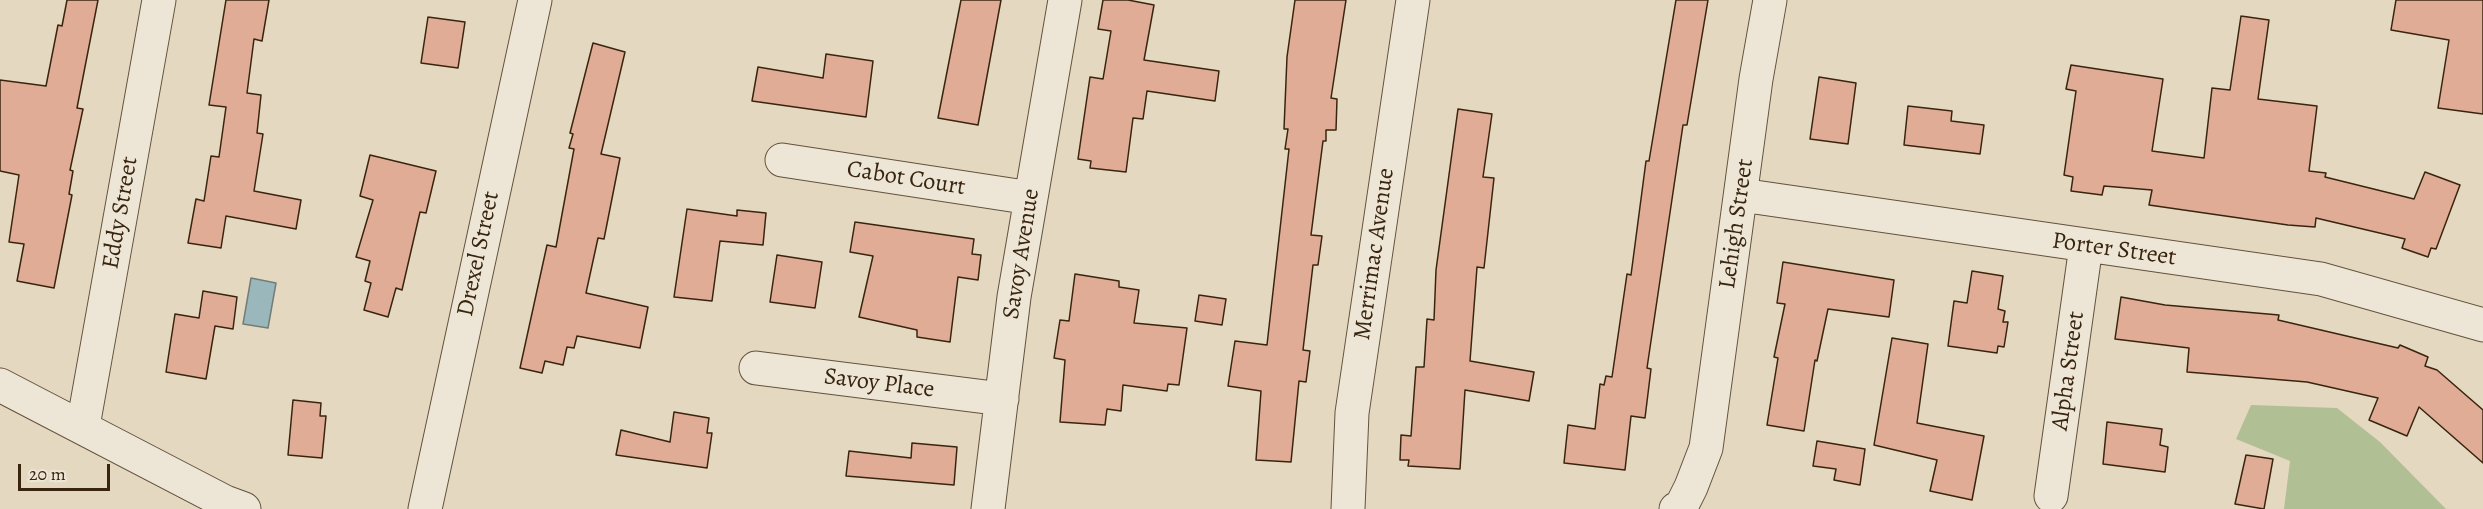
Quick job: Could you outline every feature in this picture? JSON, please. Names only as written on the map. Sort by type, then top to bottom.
[{"type":"street","name":"Eddy Street","points":[[83,426],[159,0]]},
{"type":"street","name":"Drexel Street","points":[[425,509],[535,0]]},
{"type":"street","name":"Savoy Avenue","points":[[988,509],[1014,297],[1065,0]]},
{"type":"street","name":"Merrimac Avenue","points":[[1348,509],[1352,413],[1413,0]]},
{"type":"street","name":"Lehigh Street","points":[[1676,509],[1681,507],[1691,487],[1706,448],[1770,0]]},
{"type":"street","name":"Cabot Court","points":[[782,160],[1031,198]]},
{"type":"street","name":"Porter Street","points":[[1741,195],[2321,279],[2483,325]]},
{"type":"street","name":"Alpha Street","points":[[2051,496],[2086,246]]},
{"type":"street","name":"Savoy Place","points":[[756,368],[1002,399]]},
{"type":"street","points":[[0,385],[83,426],[225,502],[244,509]]},
{"type":"green space","points":[[2251,405],[2337,408],[2380,442],[2446,509],[2284,509],[2290,461],[2236,439]]},
{"type":"water","points":[[251,278],[276,283],[268,328],[243,324]]},
{"type":"building","points":[[67,0],[98,0],[77,108],[83,109],[70,170],[73,171],[69,194],[72,195],[54,288],[17,281],[24,244],[9,242],[19,175],[0,171],[0,80],[46,86],[58,25],[62,26]]},
{"type":"building","points":[[226,0],[269,0],[262,41],[254,39],[247,93],[261,95],[257,133],[263,134],[254,191],[301,200],[296,229],[226,216],[221,248],[188,243],[196,199],[204,201],[211,156],[219,157],[226,107],[209,105]]},
{"type":"building","points":[[961,0],[1001,0],[978,125],[938,118]]},
{"type":"building","points":[[1103,0],[1128,0],[1154,5],[1144,60],[1219,71],[1215,101],[1147,91],[1143,119],[1133,118],[1126,172],[1090,168],[1091,161],[1078,159],[1090,77],[1103,79],[1111,31],[1098,29]]},
{"type":"building","points":[[1295,0],[1346,0],[1331,98],[1337,99],[1336,130],[1326,130],[1326,141],[1323,141],[1311,235],[1322,236],[1318,265],[1313,265],[1303,350],[1310,351],[1306,382],[1299,381],[1291,462],[1256,460],[1261,391],[1228,386],[1235,341],[1267,345],[1289,149],[1285,149],[1288,129],[1284,129],[1287,57]]},
{"type":"building","points":[[1676,0],[1708,0],[1687,125],[1683,125],[1647,368],[1651,369],[1645,418],[1631,416],[1625,470],[1564,463],[1568,425],[1595,429],[1600,384],[1604,385],[1606,376],[1612,377],[1627,274],[1631,275],[1646,161],[1649,161]]},
{"type":"building","points":[[2396,0],[2483,0],[2483,114],[2438,108],[2449,40],[2391,30]]},
{"type":"building","points":[[2241,16],[2269,20],[2258,99],[2317,106],[2309,171],[2326,173],[2325,177],[2414,199],[2425,172],[2460,185],[2436,249],[2431,248],[2428,257],[2402,248],[2405,239],[2316,218],[2315,227],[2288,225],[2149,205],[2152,190],[2104,186],[2102,195],[2071,191],[2073,177],[2064,175],[2076,91],[2066,89],[2071,65],[2163,79],[2152,151],[2204,158],[2212,88],[2230,90]]},
{"type":"building","points":[[428,17],[465,22],[458,68],[421,63]]},
{"type":"building","points":[[593,43],[625,52],[601,154],[620,158],[604,239],[598,238],[586,293],[648,307],[640,348],[577,336],[574,348],[567,347],[563,365],[545,361],[542,373],[520,368],[547,245],[556,247],[574,149],[569,148],[573,134],[570,133]]},
{"type":"building","points":[[826,54],[873,61],[866,117],[752,101],[758,67],[823,78]]},
{"type":"building","points":[[1819,77],[1856,83],[1848,144],[1810,139]]},
{"type":"building","points":[[1908,106],[1952,111],[1951,121],[1984,125],[1980,154],[1904,145]]},
{"type":"building","points":[[1458,109],[1492,114],[1483,177],[1494,178],[1484,268],[1477,267],[1470,361],[1534,372],[1529,401],[1465,390],[1460,469],[1408,466],[1409,460],[1400,460],[1401,435],[1411,436],[1416,367],[1424,367],[1427,319],[1434,320],[1436,270]]},
{"type":"building","points":[[370,155],[436,171],[426,213],[420,212],[402,290],[396,288],[388,317],[364,310],[371,283],[365,281],[370,261],[356,257],[373,200],[360,196]]},
{"type":"building","points":[[687,209],[737,216],[737,210],[766,213],[763,245],[720,241],[712,301],[674,297]]},
{"type":"building","points":[[855,222],[974,239],[972,254],[981,255],[978,280],[958,277],[950,342],[917,337],[917,330],[859,317],[873,256],[850,252]]},
{"type":"building","points":[[777,255],[822,262],[815,308],[770,302]]},
{"type":"building","points":[[1783,262],[1894,280],[1889,317],[1828,309],[1817,361],[1815,360],[1804,431],[1767,425],[1778,358],[1774,357],[1785,304],[1777,303]]},
{"type":"building","points":[[1972,271],[2003,276],[1998,309],[2005,311],[2003,322],[2008,322],[2004,347],[1998,346],[1997,353],[1948,346],[1954,301],[1967,303]]},
{"type":"building","points":[[1075,274],[1119,281],[1119,287],[1139,290],[1134,323],[1187,328],[1179,385],[1168,384],[1167,391],[1123,385],[1121,411],[1107,409],[1105,425],[1060,422],[1065,360],[1054,358],[1060,320],[1069,321]]},
{"type":"building","points":[[203,291],[237,297],[233,329],[215,326],[206,379],[166,372],[175,314],[199,318]]},
{"type":"building","points":[[1199,295],[1226,299],[1222,325],[1195,321]]},
{"type":"building","points":[[2121,297],[2165,305],[2279,315],[2278,320],[2398,348],[2400,345],[2428,357],[2425,366],[2437,370],[2483,410],[2483,463],[2419,407],[2407,436],[2369,420],[2378,398],[2307,382],[2187,372],[2189,348],[2115,339]]},
{"type":"building","points":[[1892,338],[1928,344],[1917,423],[1984,436],[1972,500],[1930,491],[1937,460],[1874,445]]},
{"type":"building","points":[[293,400],[321,403],[320,416],[326,416],[322,458],[288,455]]},
{"type":"building","points":[[674,412],[709,418],[707,433],[712,433],[707,468],[616,455],[621,430],[670,442]]},
{"type":"building","points":[[2107,422],[2162,429],[2160,445],[2168,447],[2165,472],[2103,464]]},
{"type":"building","points":[[1817,441],[1865,449],[1860,485],[1834,480],[1836,469],[1813,466]]},
{"type":"building","points":[[912,443],[957,447],[954,485],[846,476],[849,451],[911,458]]},
{"type":"building","points":[[2246,455],[2273,459],[2264,509],[2235,504]]}]
